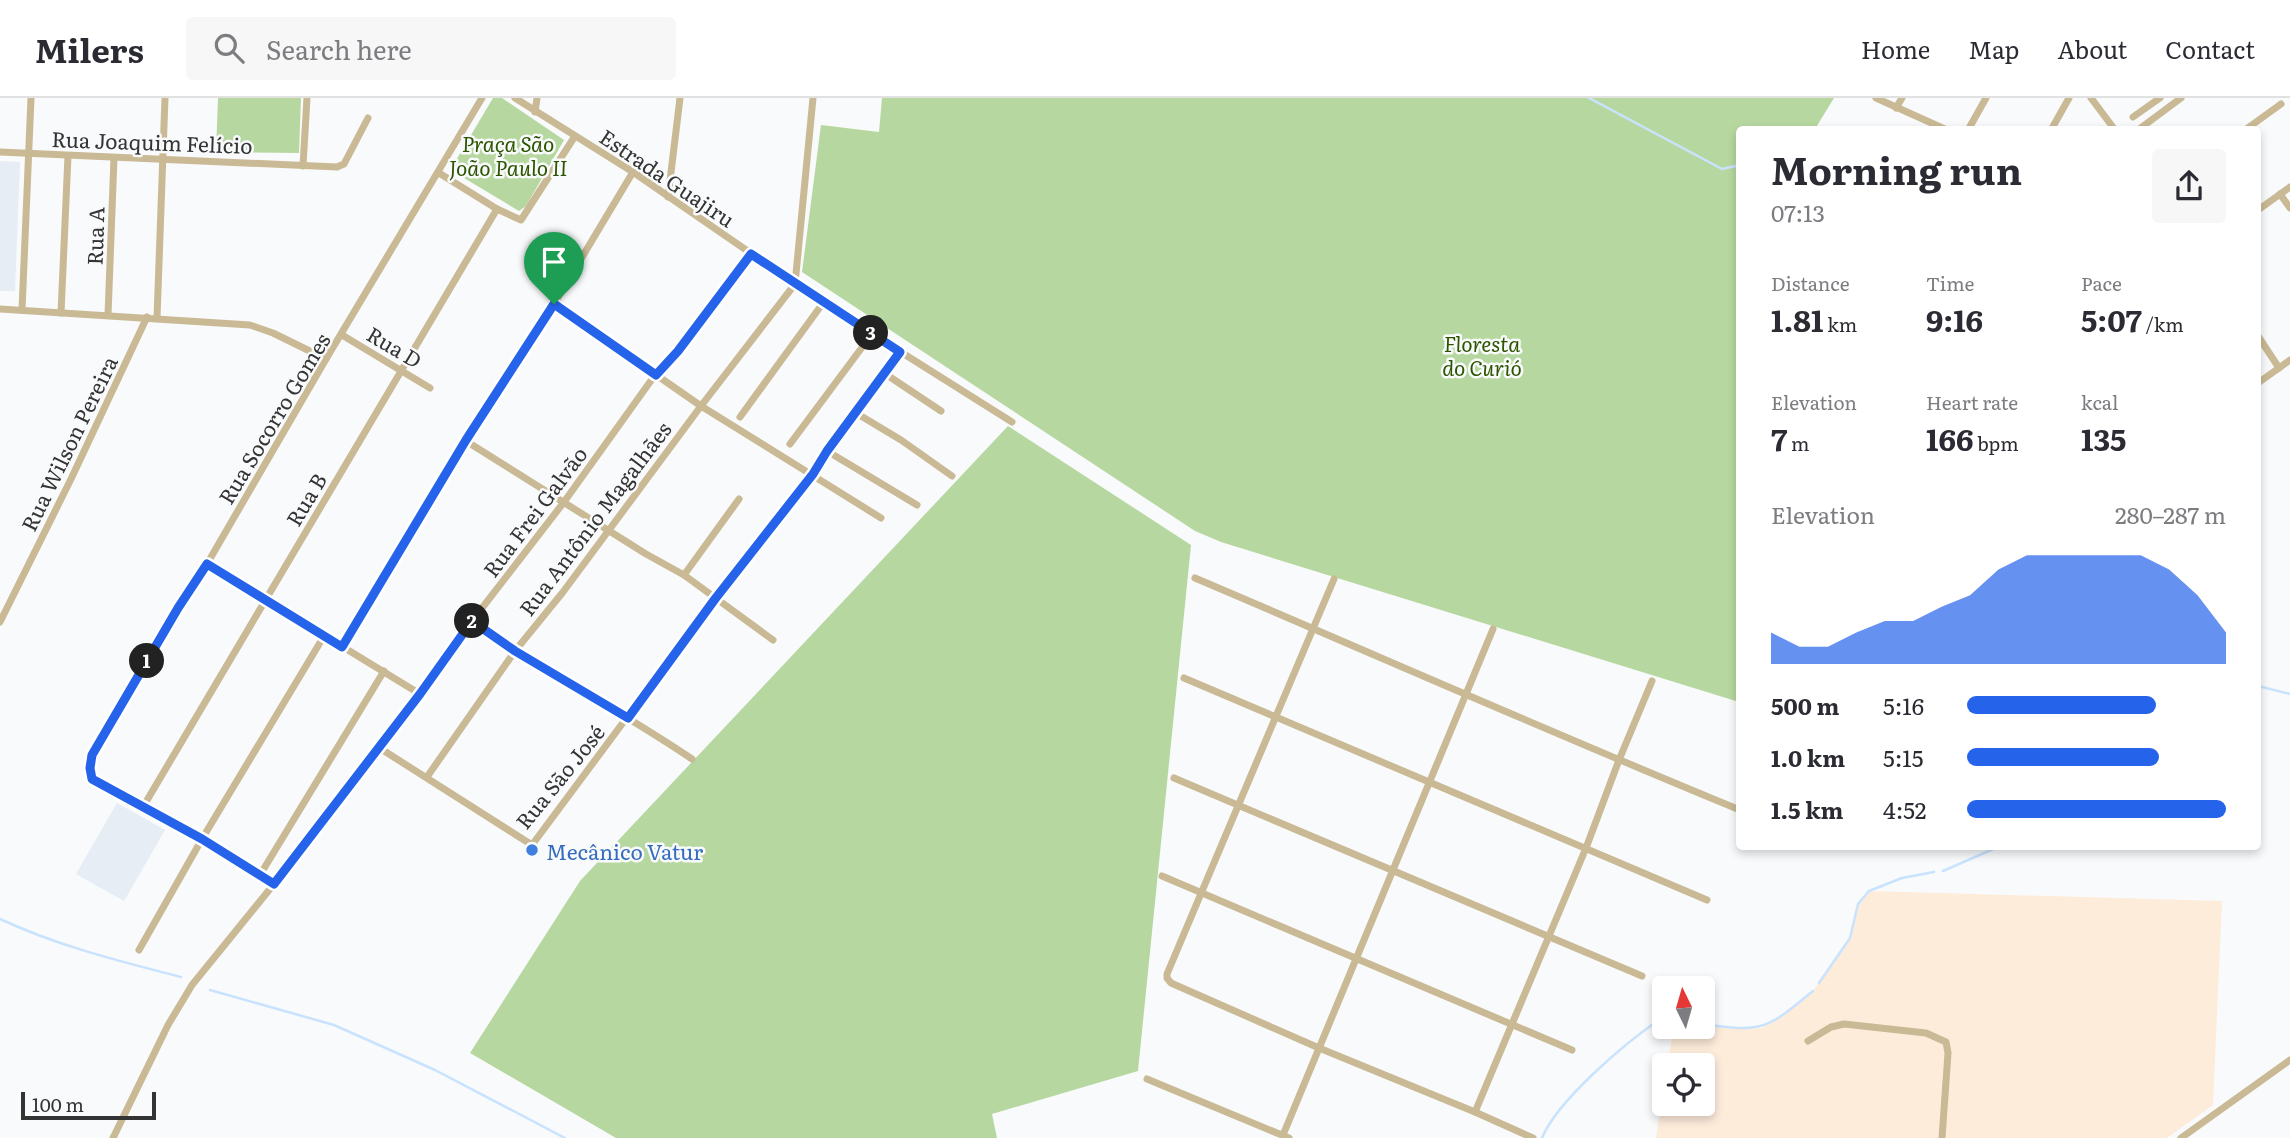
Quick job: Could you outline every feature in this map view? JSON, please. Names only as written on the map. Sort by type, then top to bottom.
[{"type":"street","points":[[22,310],[31,98]]},
{"type":"street","points":[[157,318],[165,98]]},
{"type":"street","points":[[303,166],[307,98]]},
{"type":"street","name":"Rua Socorro Gomes","points":[[143,807],[92,779],[92,755],[482,98]]},
{"type":"street","name":"Estrada Guajiru","points":[[515,98],[633,172],[823,303],[1012,422]]},
{"type":"street","points":[[535,112],[537,98]]},
{"type":"street","points":[[668,197],[680,98]]},
{"type":"street","points":[[795,284],[813,98]]},
{"type":"street","points":[[1876,98],[1938,126]]},
{"type":"street","points":[[1896,108],[1902,98]]},
{"type":"street","points":[[1970,126],[1986,98]]},
{"type":"street","points":[[2053,126],[2069,98]]},
{"type":"street","points":[[2091,98],[2112,126]]},
{"type":"street","points":[[2133,117],[2160,98]]},
{"type":"street","points":[[2143,126],[2181,98]]},
{"type":"street","points":[[2251,126],[2281,104]]},
{"type":"street","name":"Rua Joaquim Felício","points":[[0,152],[337,167],[344,164],[368,118]]},
{"type":"street","points":[[439,173],[519,220],[525,217],[575,136]]},
{"type":"street","points":[[61,313],[68,156]]},
{"type":"street","name":"Rua A","points":[[108,315],[114,158]]},
{"type":"street","points":[[342,647],[466,440],[554,304],[633,172]]},
{"type":"street","points":[[2261,208],[2290,187]]},
{"type":"street","points":[[2280,194],[2290,208]]},
{"type":"street","name":"Rua B","points":[[143,807],[497,209]]},
{"type":"street","name":"Rua Frei Galvão","points":[[113,1138],[168,1025],[192,985],[274,884],[420,694],[656,375],[751,254]]},
{"type":"street","name":"Rua Antônio Magalhães","points":[[426,777],[515,651],[795,284]]},
{"type":"street","points":[[740,416],[823,303]]},
{"type":"street","points":[[554,304],[701,406],[881,518]]},
{"type":"street","points":[[0,309],[250,325],[326,359]]},
{"type":"street","name":"Rua Wilson Pereira","points":[[0,622],[147,317]]},
{"type":"street","name":"Rua D","points":[[342,334],[430,388]]},
{"type":"street","points":[[790,444],[872,334]]},
{"type":"street","points":[[2261,341],[2279,368]]},
{"type":"street","name":"Rua São José","points":[[378,747],[532,845],[715,599],[813,474],[900,352]]},
{"type":"street","points":[[2261,381],[2290,360]]},
{"type":"street","points":[[884,373],[941,411]]},
{"type":"street","points":[[856,413],[901,440],[952,476]]},
{"type":"street","points":[[466,440],[646,554],[684,575],[773,640]]},
{"type":"street","points":[[827,451],[917,505]]},
{"type":"street","points":[[684,575],[739,499]]},
{"type":"street","points":[[207,564],[420,694]]},
{"type":"street","points":[[1195,578],[1736,808]]},
{"type":"street","points":[[1334,579],[1167,974],[1168,980],[1319,1048],[1533,1138]]},
{"type":"street","points":[[472,621],[515,651],[692,759]]},
{"type":"street","points":[[1147,1079],[1286,1137],[1319,1048],[1493,629]]},
{"type":"street","points":[[139,950],[324,636]]},
{"type":"street","points":[[260,875],[384,671]]},
{"type":"street","points":[[1184,678],[1707,900]]},
{"type":"street","points":[[1475,1112],[1653,681]]},
{"type":"street","points":[[1174,778],[1642,976]]},
{"type":"street","points":[[143,807],[202,839],[274,884]]},
{"type":"street","points":[[1162,876],[1572,1050]]},
{"type":"street","points":[[1808,1041],[1831,1027],[1844,1024],[1926,1032],[1946,1042],[1948,1053],[1942,1138]]},
{"type":"street","points":[[2181,1138],[2290,1060]]},
{"type":"shaded area","points":[[0,161],[20,162],[15,291],[0,291]]},
{"type":"shaded area","points":[[117,803],[165,830],[124,901],[76,874]]},
{"type":"shaded area","points":[[1869,891],[2222,901],[2213,1105],[2167,1138],[1656,1138],[1659,1116],[1715,1116],[1715,1053],[1669,1053],[1672,1040],[1715,1040],[1715,1025],[1762,1028],[1784,1015],[1813,991],[1850,938],[1858,904]]},
{"type":"green space","points":[[218,98],[301,98],[299,153],[216,152]]},
{"type":"green space","name":"Praça São João Paulo II","points":[[493,98],[502,98],[564,140],[526,206],[519,211],[454,172],[452,167]]},
{"type":"green space","name":"Floresta do Curió","points":[[882,98],[1834,98],[1817,126],[1736,126],[1736,701],[1221,542],[1195,531],[802,272],[821,125],[879,132]]},
{"type":"green space","points":[[1008,426],[1191,545],[1138,1071],[992,1114],[997,1138],[616,1138],[470,1053],[580,881]]},
{"type":"waterway","points":[[1589,98],[1722,169],[1736,166]]},
{"type":"waterway","points":[[2261,687],[2290,694]]},
{"type":"waterway","points":[[1943,871],[1991,850]]},
{"type":"waterway","points":[[1819,983],[1850,938],[1858,904],[1869,891],[1902,878],[1934,872]]},
{"type":"waterway","points":[[0,919],[66,945],[181,977]]},
{"type":"waterway","points":[[210,990],[334,1025],[435,1070],[565,1138]]},
{"type":"waterway","points":[[1715,1025],[1752,1028],[1763,1025],[1774,1021],[1813,991]]},
{"type":"waterway","points":[[1542,1138],[1550,1123],[1577,1090],[1652,1025]]},
{"type":"place","name":"Mecânico Vatur","points":[[532,850]]},
{"type":"route","points":[[751,254],[900,352],[813,474],[715,599],[628,718],[515,651],[472,621],[420,694],[274,884],[202,839],[92,779],[92,755],[178,608],[207,564],[342,647],[466,440],[554,304],[656,375],[678,351],[751,254]]}]
